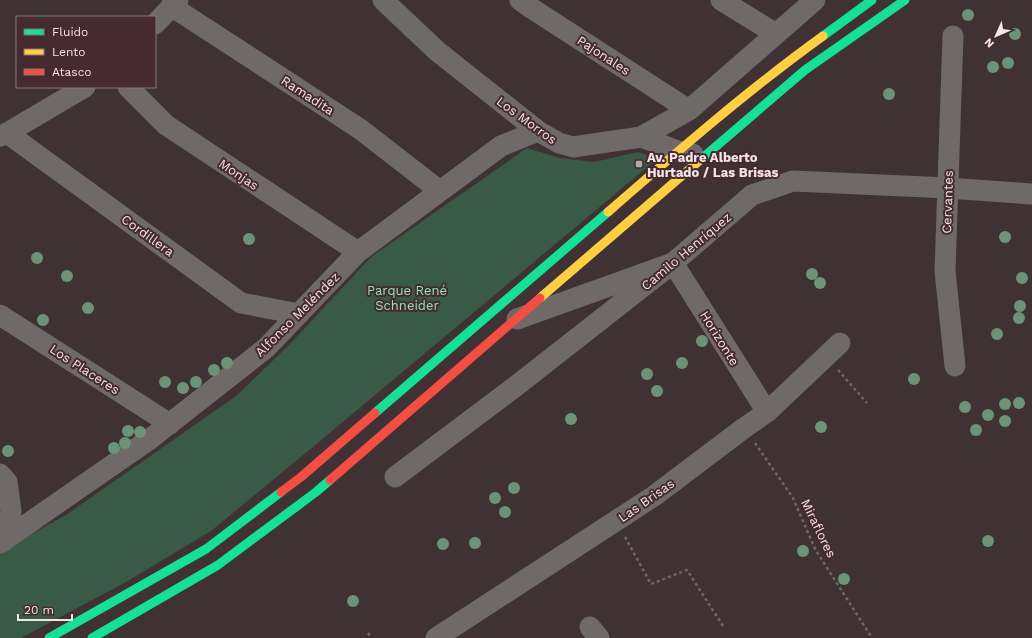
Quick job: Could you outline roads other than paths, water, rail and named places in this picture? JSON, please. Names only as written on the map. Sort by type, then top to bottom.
[{"type":"main road","points":[[49,638],[206,549],[301,478],[678,151],[794,57],[872,0]]},
{"type":"main road","points":[[92,638],[218,566],[316,492],[805,70],[905,0]]},
{"type":"street","name":"Los Morros","points":[[383,0],[437,51],[538,131],[559,143],[572,147],[641,137],[678,151],[703,157]]},
{"type":"street","name":"Pajonales","points":[[520,0],[530,8],[689,110]]},
{"type":"street","points":[[721,0],[776,34]]},
{"type":"street","points":[[641,137],[689,110],[815,0]]},
{"type":"street","points":[[156,23],[175,3]]},
{"type":"street","name":"Ramadita","points":[[175,3],[360,128],[440,191]]},
{"type":"street","name":"Cervantes","points":[[953,36],[945,271],[954,366]]},
{"type":"street","points":[[4,134],[83,88]]},
{"type":"street","name":"Monjas","points":[[129,88],[166,125],[358,252]]},
{"type":"street","name":"Alfonso Meléndez","points":[[2,542],[150,439],[266,348],[358,252],[501,146],[538,131]]},
{"type":"street","name":"Cordillera","points":[[4,134],[241,303],[299,314]]},
{"type":"street","name":"Camilo Henríquez","points":[[395,478],[673,264],[752,195],[793,181],[948,188],[1032,194]]},
{"type":"street","points":[[516,319],[673,264]]},
{"type":"street","name":"Horizonte","points":[[673,264],[767,412]]},
{"type":"street","name":"Los Placeres","points":[[0,315],[170,424]]},
{"type":"street","name":"Las Brisas","points":[[436,638],[654,496],[767,412],[833,349]]},
{"type":"street","points":[[0,474],[6,482],[11,511],[2,542]]},
{"type":"place","name":"Av. Padre Alberto Hurtado / Las Brisas","points":[[639,164]]},
{"type":"park label","name":"Parque René Schneider","points":[[407,298]]}]
